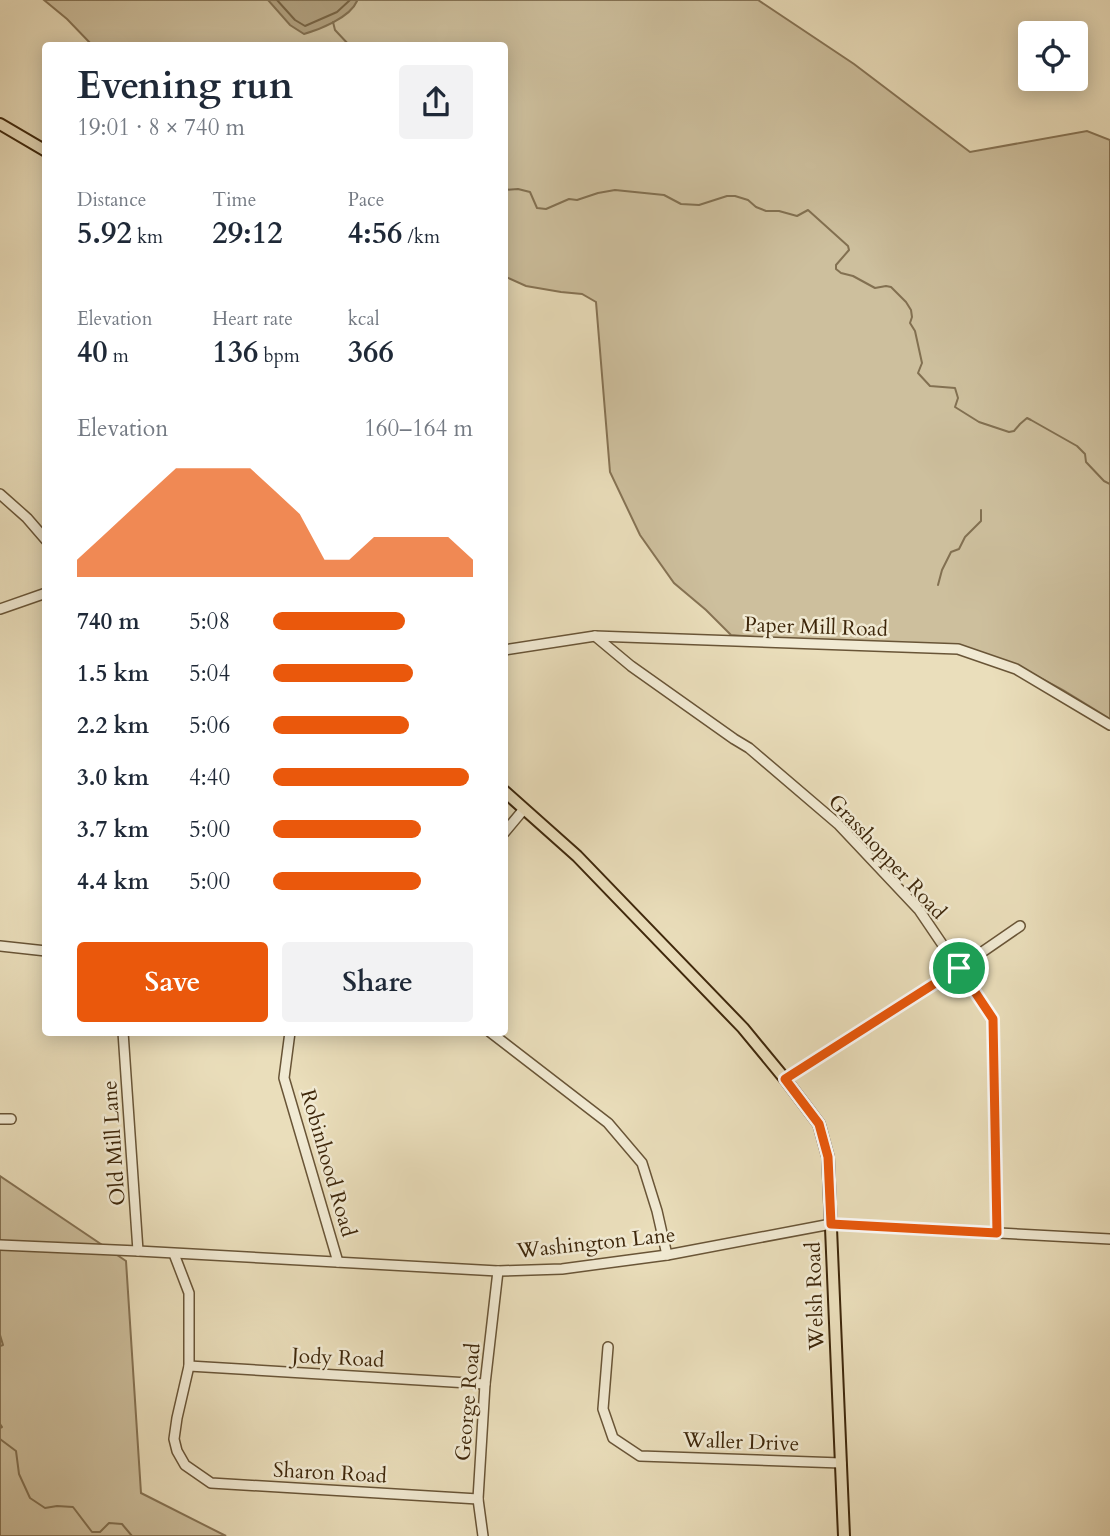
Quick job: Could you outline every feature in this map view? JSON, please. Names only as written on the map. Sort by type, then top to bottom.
[{"type":"main road","points":[[0,124],[42,149]]},
{"type":"main road","name":"Welsh Road","points":[[508,795],[578,856],[743,1028],[819,1124],[828,1157],[844,1536]]},
{"type":"street","points":[[0,494],[42,535]]},
{"type":"street","points":[[0,608],[42,594]]},
{"type":"street","name":"Paper Mill Road","points":[[508,649],[595,636],[958,649],[1016,669],[1110,725]]},
{"type":"street","name":"Grasshopper Road","points":[[595,636],[631,666],[749,748],[838,824],[919,910],[959,968],[993,1019],[997,1233]]},
{"type":"street","points":[[508,828],[524,809]]},
{"type":"street","points":[[785,1079],[1020,926]]},
{"type":"street","points":[[0,946],[42,951]]},
{"type":"street","name":"Old Mill Lane","points":[[123,1036],[138,1251]]},
{"type":"street","name":"Robinhood Road","points":[[289,1036],[284,1078],[338,1262]]},
{"type":"street","points":[[495,1036],[608,1123],[642,1163],[667,1255]]},
{"type":"street","points":[[0,1119],[11,1119]]},
{"type":"street","name":"Washington Lane","points":[[0,1245],[498,1270],[562,1269],[667,1255],[831,1224],[1110,1239]]},
{"type":"street","points":[[174,1254],[189,1293],[189,1366]]},
{"type":"street","name":"George Road","points":[[483,1536],[478,1499],[485,1384],[498,1270]]},
{"type":"street","name":"Waller Drive","points":[[608,1347],[603,1409],[613,1438],[639,1456],[841,1463]]},
{"type":"street","name":"Jody Road","points":[[189,1366],[485,1384]]},
{"type":"street","name":"Sharon Road","points":[[189,1366],[174,1439],[185,1465],[211,1483],[478,1499]]},
{"type":"shaded area","points":[[44,0],[758,0],[854,64],[970,152],[1087,131],[1110,140],[1110,719],[1016,665],[957,645],[803,641],[731,635],[674,583],[640,535],[610,472],[596,302],[582,294],[526,286],[508,278],[508,42],[89,42]]},
{"type":"shaded area","points":[[0,1176],[126,1261],[141,1493],[226,1536],[0,1536]]},
{"type":"water","points":[[268,0],[357,1],[341,18],[304,34],[290,25]]},
{"type":"waterway","points":[[333,22],[335,30],[346,42]]},
{"type":"waterway","points":[[508,190],[530,192],[537,208],[546,209],[569,199],[577,200],[615,190],[664,195],[681,204],[699,205],[735,196],[766,211],[797,216],[808,210],[848,246],[849,250],[836,265],[836,269],[875,288],[891,287],[906,302],[911,310],[910,323],[915,331],[922,363],[918,373],[930,386],[955,388],[958,398],[955,407],[979,422],[1009,432],[1014,431],[1027,418],[1031,420],[1077,446],[1085,454],[1086,462],[1110,484]]},
{"type":"waterway","points":[[938,585],[951,552],[959,549],[965,537],[981,521],[981,510]]},
{"type":"waterway","points":[[0,1335],[3,1345],[0,1346]]},
{"type":"waterway","points":[[0,1424],[0,1428]]},
{"type":"waterway","points":[[0,1439],[16,1451],[19,1474],[30,1498],[45,1508],[73,1507],[92,1532],[100,1532],[109,1523],[122,1524],[132,1536]]},
{"type":"route","points":[[959,968],[993,1019],[997,1233],[831,1224],[828,1157],[819,1124],[785,1079],[959,968]]}]
